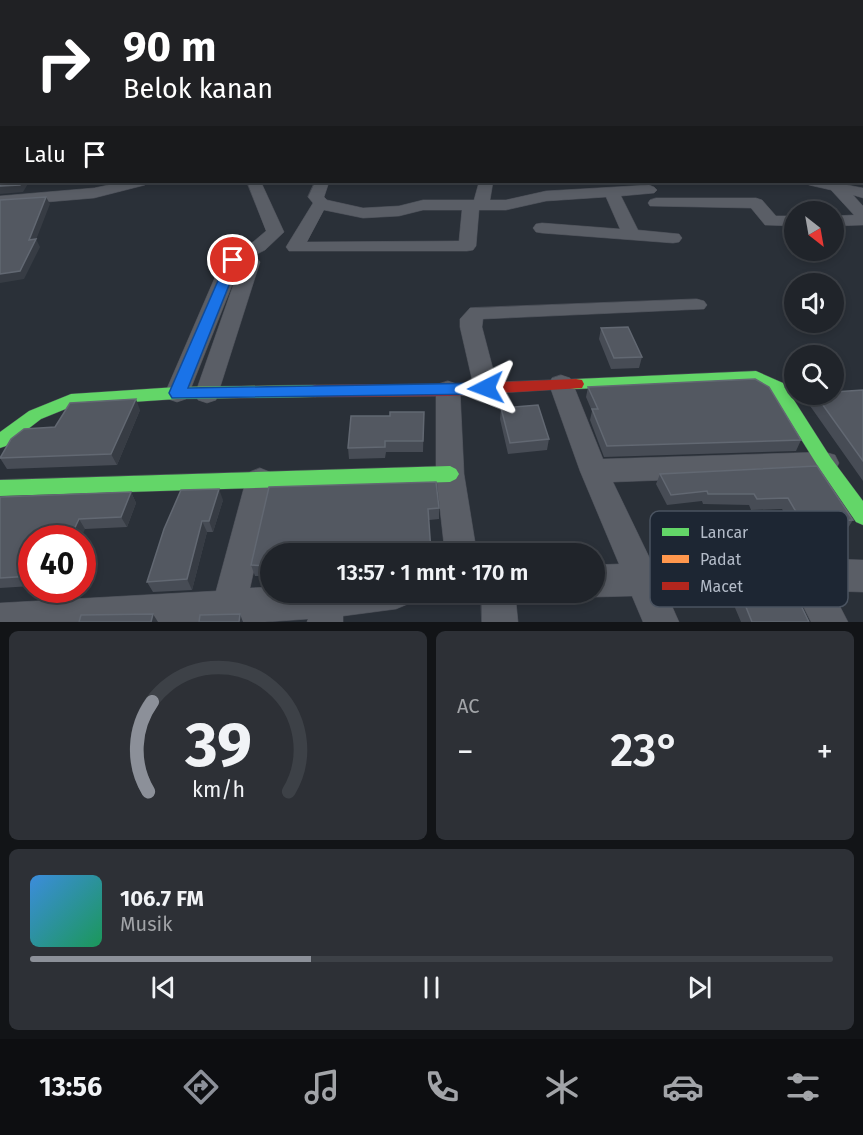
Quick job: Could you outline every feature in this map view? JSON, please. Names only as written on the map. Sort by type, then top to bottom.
[{"type":"street","points":[[0,201],[110,189],[136,183]]},
{"type":"street","points":[[177,393],[231,261],[262,244],[275,232],[254,183]]},
{"type":"street","points":[[322,183],[316,197],[321,203],[363,213],[399,211],[423,205],[506,206],[546,196],[614,198]]},
{"type":"street","points":[[321,203],[310,218],[295,247],[467,246],[476,206],[486,183]]},
{"type":"street","points":[[818,183],[863,193]]},
{"type":"street","points":[[837,188],[863,215]]},
{"type":"street","points":[[550,201],[653,196],[756,203],[771,221],[784,221]]},
{"type":"street","points":[[614,198],[632,235]]},
{"type":"street","points":[[399,211],[398,222],[401,233],[399,246]]},
{"type":"street","points":[[844,220],[863,220]]},
{"type":"street","points":[[542,228],[673,238]]},
{"type":"street","points":[[207,394],[251,262],[244,254]]},
{"type":"street","points":[[486,388],[471,327],[471,319],[477,313],[697,305]]},
{"type":"street","points":[[0,441],[35,416],[71,400],[177,393],[448,390],[756,376],[777,387],[825,463],[863,516]]},
{"type":"street","points":[[561,384],[594,471],[650,599]]},
{"type":"street","points":[[448,390],[450,474],[459,543]]},
{"type":"street","points":[[594,471],[825,463]]},
{"type":"street","points":[[0,488],[450,474]]},
{"type":"street","points":[[229,607],[260,480]]},
{"type":"street","points":[[848,575],[863,576]]},
{"type":"street","points":[[605,580],[650,581]]},
{"type":"street","points":[[4,621],[174,616],[229,607],[326,611],[355,603]]},
{"type":"street","points":[[499,603],[500,622]]},
{"type":"street","points":[[654,607],[661,622]]},
{"type":"street","points":[[822,607],[830,622]]},
{"type":"building","points":[[0,183],[21,183],[20,185],[0,186]]},
{"type":"building","points":[[46,197],[29,240],[36,239],[20,271],[0,274],[0,200]]},
{"type":"building","points":[[628,327],[642,357],[614,358],[601,328]]},
{"type":"building","points":[[755,379],[769,387],[801,440],[607,446],[592,409],[598,409],[588,387]]},
{"type":"building","points":[[863,390],[863,461],[823,405],[844,405],[844,391]]},
{"type":"building","points":[[136,399],[111,454],[0,458],[11,439],[24,429],[55,427],[70,403]]},
{"type":"building","points":[[538,405],[549,439],[510,443],[501,408]]},
{"type":"building","points":[[390,412],[424,412],[423,441],[385,441],[385,447],[348,448],[351,416],[390,416]]},
{"type":"building","points":[[817,466],[847,511],[796,511],[788,498],[757,499],[754,494],[708,494],[707,491],[671,495],[660,474]]},
{"type":"building","points":[[436,482],[439,508],[428,509],[430,543],[260,543],[260,565],[251,565],[269,487]]},
{"type":"building","points":[[219,489],[209,521],[202,521],[187,579],[147,582],[164,529],[181,490]]},
{"type":"building","points":[[131,492],[121,517],[79,519],[76,525],[18,525],[18,577],[0,578],[0,497]]},
{"type":"building","points":[[746,607],[802,607],[809,622],[752,622]]},
{"type":"building","points":[[153,614],[151,622],[79,622],[81,615]]},
{"type":"building","points":[[240,614],[239,622],[199,622],[200,615]]},
{"type":"traffic: fast","points":[[576,384],[756,376],[777,387],[825,463],[863,516]]},
{"type":"traffic: fast","points":[[0,441],[35,415],[71,400],[177,393],[315,391]]},
{"type":"traffic: fast","points":[[0,488],[450,474]]},
{"type":"traffic: jam","points":[[315,391],[448,390],[576,384]]},
{"type":"route","points":[[233,260],[177,393],[486,388]]}]
